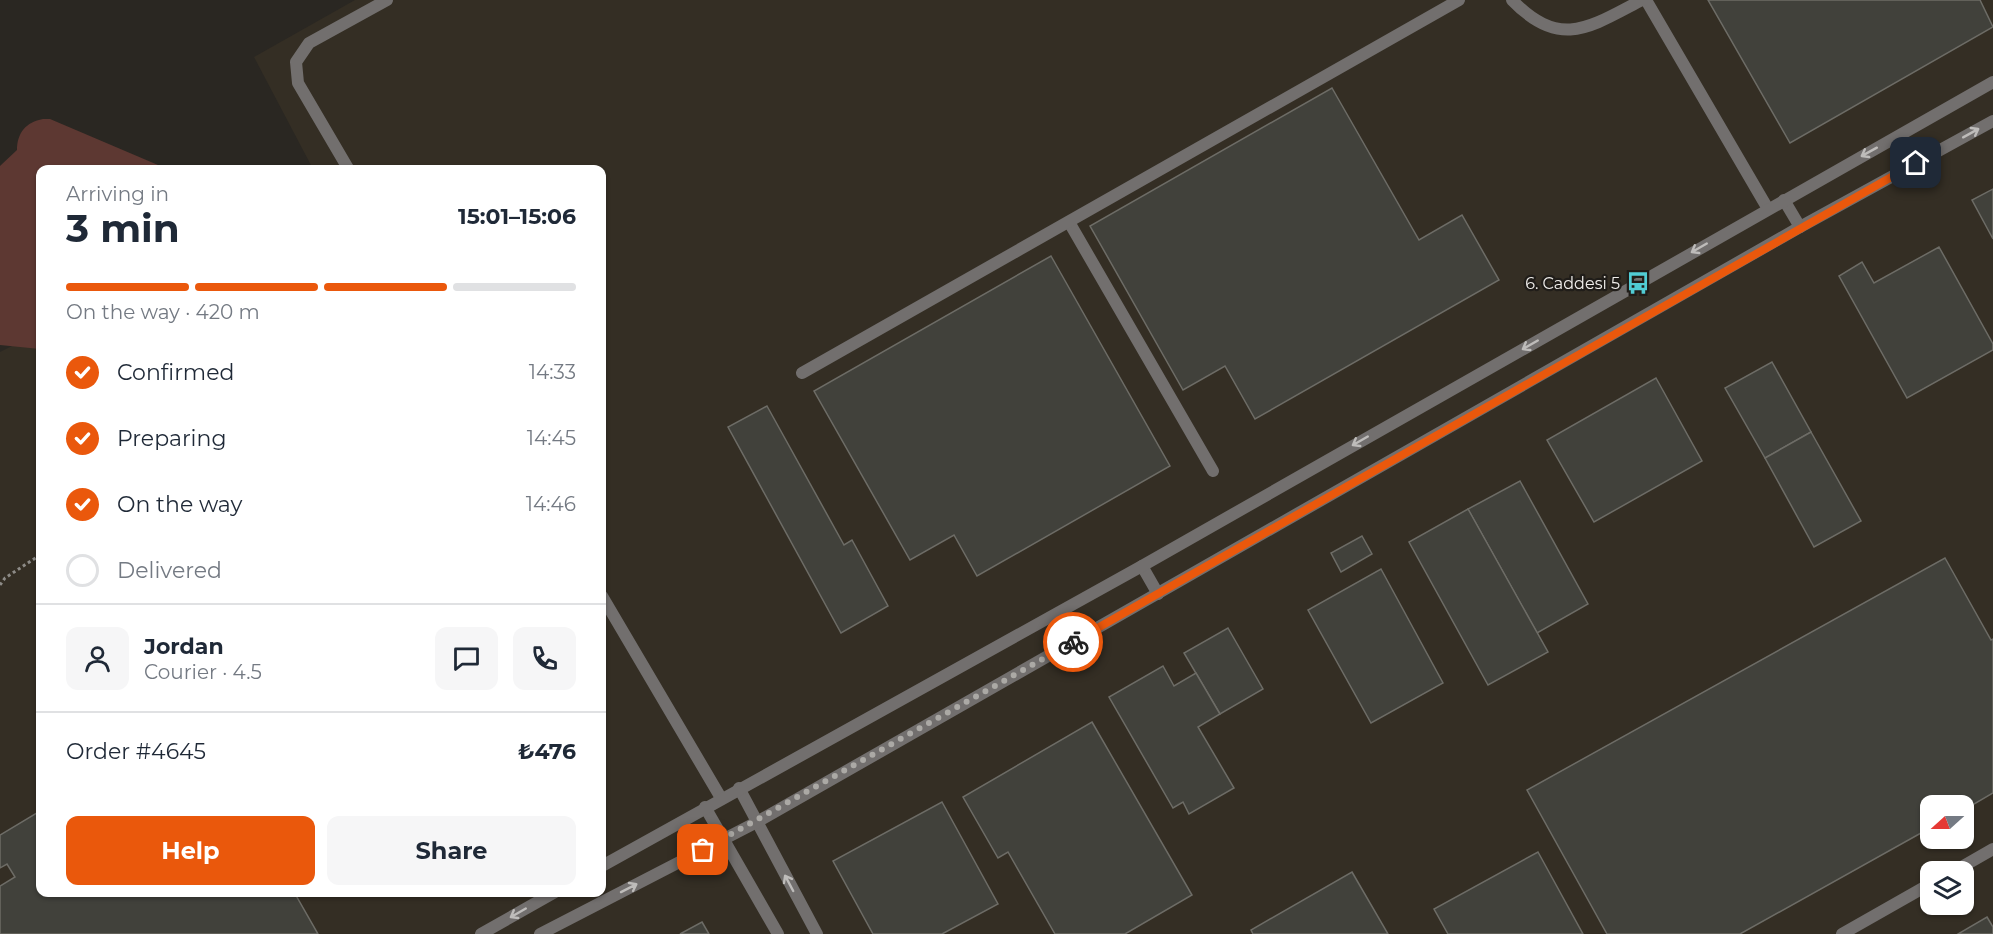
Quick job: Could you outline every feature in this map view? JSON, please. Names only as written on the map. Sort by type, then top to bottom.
[{"type":"street","points":[[346,165],[298,83],[296,62],[301,51],[309,43],[387,0]]},
{"type":"street","points":[[802,373],[1460,0]]},
{"type":"street","points":[[1512,0],[1545,27],[1567,30],[1589,27],[1644,0],[1768,209]]},
{"type":"street","points":[[606,864],[1142,566],[1993,82]]},
{"type":"street","points":[[540,934],[757,822],[1800,227],[1993,121]]},
{"type":"street","points":[[1784,200],[1800,227]]},
{"type":"street","points":[[1069,222],[1213,471]]},
{"type":"street","points":[[1142,566],[1158,594]]},
{"type":"street","points":[[606,603],[721,798]]},
{"type":"street","points":[[739,788],[817,934]]},
{"type":"street","points":[[705,807],[778,934]]},
{"type":"street","points":[[1972,861],[1993,849]]},
{"type":"street","points":[[1842,934],[1920,890]]},
{"type":"street","points":[[482,934],[546,897]]},
{"type":"path","points":[[0,585],[5,578],[36,558]]},
{"type":"shaded area","points":[[355,0],[1993,0],[1993,934],[0,934],[0,352],[36,334],[36,897],[606,897],[606,165],[311,165],[254,57]]},
{"type":"shaded area","points":[[50,119],[158,165],[36,165],[36,349],[0,345],[0,166],[17,150],[19,138],[24,129],[37,120]]},
{"type":"building","points":[[1708,0],[1980,0],[1993,27],[1790,143]]},
{"type":"building","points":[[1332,88],[1419,240],[1462,215],[1499,280],[1255,419],[1225,366],[1183,390],[1090,226]]},
{"type":"building","points":[[1993,189],[1993,239],[1972,200]]},
{"type":"building","points":[[1939,247],[1993,344],[1993,350],[1907,398],[1839,276],[1862,262],[1874,283]]},
{"type":"building","points":[[1051,256],[1170,466],[977,576],[954,535],[910,560],[814,391]]},
{"type":"building","points":[[1772,362],[1811,432],[1765,458],[1725,388]]},
{"type":"building","points":[[1656,378],[1702,461],[1594,522],[1547,440]]},
{"type":"building","points":[[767,406],[844,545],[852,540],[888,606],[841,633],[728,427]]},
{"type":"building","points":[[1811,432],[1861,521],[1814,547],[1765,458]]},
{"type":"building","points":[[1520,481],[1588,604],[1537,633],[1468,509]]},
{"type":"building","points":[[1468,509],[1548,652],[1488,685],[1409,542]]},
{"type":"building","points":[[1362,536],[1372,554],[1341,572],[1331,553]]},
{"type":"building","points":[[1945,558],[1991,640],[1993,639],[1993,793],[1974,804],[1974,795],[1920,795],[1920,834],[1740,934],[1607,934],[1527,790]]},
{"type":"building","points":[[1381,569],[1443,683],[1371,723],[1308,610]]},
{"type":"building","points":[[1228,628],[1263,689],[1220,714],[1184,653]]},
{"type":"building","points":[[1163,666],[1174,686],[1196,673],[1220,714],[1198,727],[1234,788],[1189,814],[1183,802],[1173,808],[1109,697]]},
{"type":"building","points":[[1092,722],[1192,895],[1125,934],[1055,934],[1008,852],[998,858],[963,797]]},
{"type":"building","points":[[942,802],[998,904],[942,934],[873,934],[833,861]]},
{"type":"building","points":[[36,813],[36,897],[297,897],[318,934],[0,934],[0,886],[15,877],[7,864],[0,868],[0,835]]},
{"type":"building","points":[[1538,852],[1583,934],[1448,934],[1434,909]]},
{"type":"building","points":[[1352,872],[1388,934],[1253,934],[1251,930]]},
{"type":"building","points":[[1987,917],[1993,927],[1993,934],[1958,934]]},
{"type":"building","points":[[702,922],[709,934],[680,934]]},
{"type":"way so far","points":[[703,850],[757,822],[1073,642]]},
{"type":"place","name":"6. Caddesi 5","points":[[1638,283]]},
{"type":"route","points":[[1073,642],[1916,163]]}]
